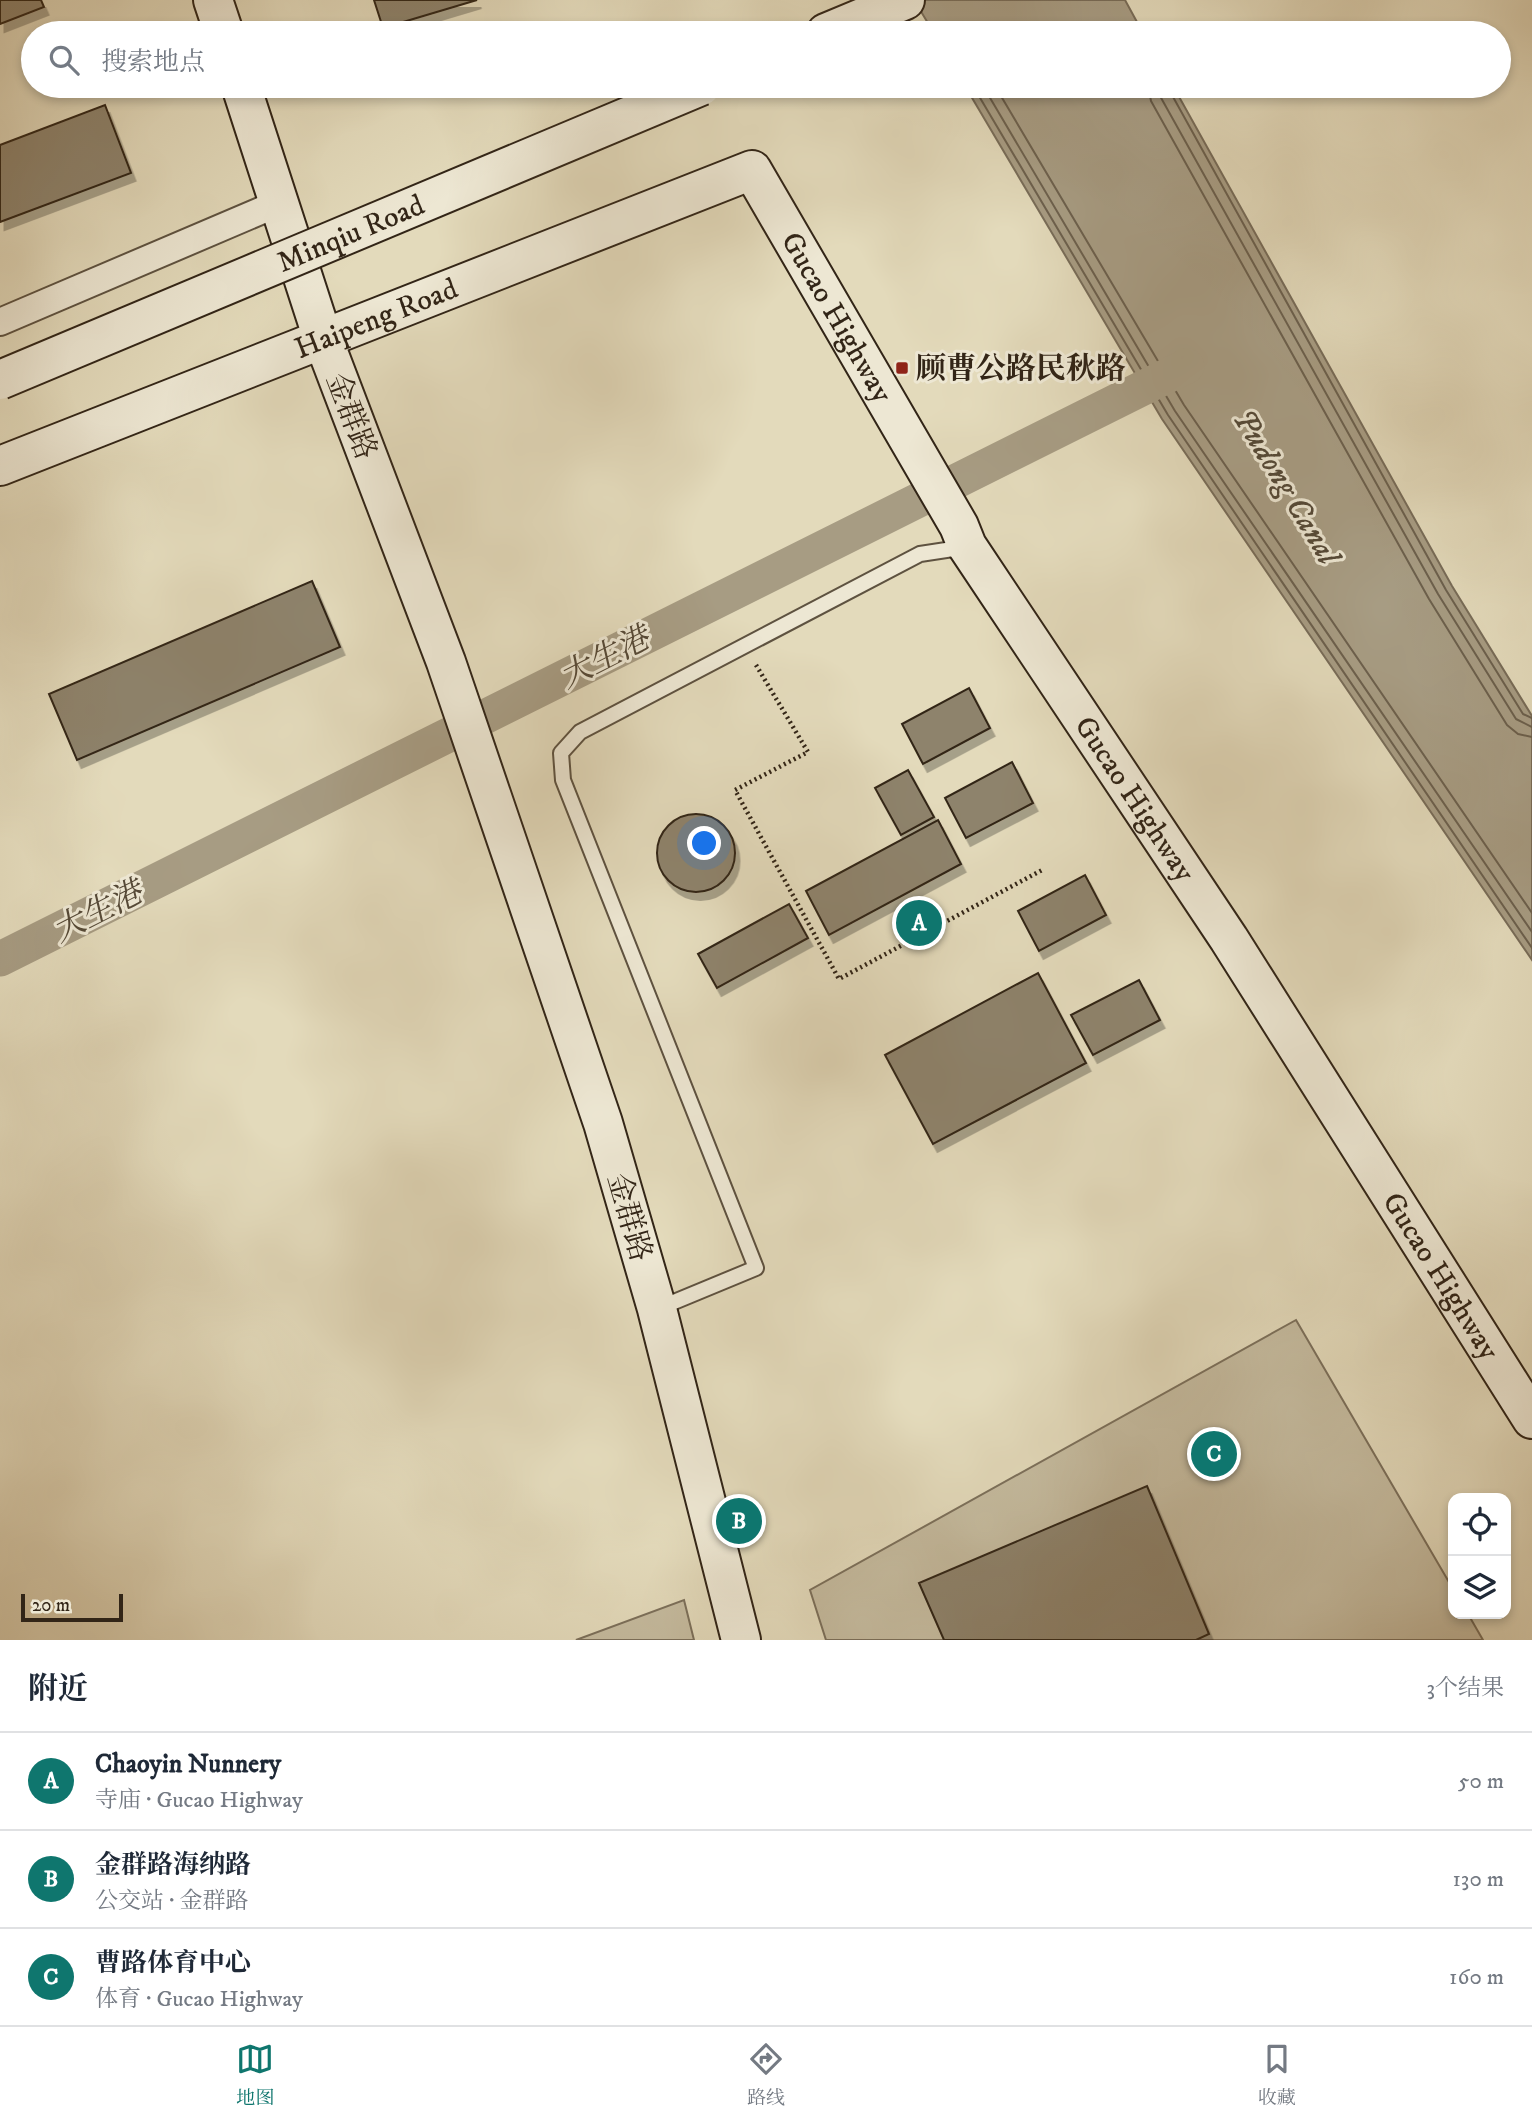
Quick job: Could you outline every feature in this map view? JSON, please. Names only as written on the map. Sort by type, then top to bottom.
[{"type":"street","points":[[213,0],[220,21]]},
{"type":"street","points":[[855,21],[905,0]]},
{"type":"street","name":"金群路","points":[[245,98],[323,339],[446,662],[603,1123],[657,1309],[741,1640]]},
{"type":"street","name":"Minqiu Road","points":[[0,380],[672,98]]},
{"type":"street","name":"Haipeng Road","points":[[0,466],[751,170]]},
{"type":"street","name":"Gucao Highway","points":[[751,170],[963,536],[1229,939],[1532,1419]]},
{"type":"street","points":[[0,322],[279,203]]},
{"type":"lane","points":[[657,1309],[756,1268],[563,780],[561,753],[580,732],[920,554],[963,536]]},
{"type":"path","points":[[745,646],[808,751],[734,790],[839,979],[1044,869]]},
{"type":"shaded area","points":[[1296,1320],[1448,1580],[1448,1619],[1471,1619],[1483,1640],[826,1640],[810,1590]]},
{"type":"shaded area","points":[[684,1600],[694,1640],[576,1640]]},
{"type":"water","points":[[914,0],[1125,0],[1136,21],[927,21]]},
{"type":"water","name":"Pudong Canal","points":[[972,98],[1180,98],[1452,586],[1532,716],[1532,960],[1162,419]]},
{"type":"building","points":[[0,0],[41,0],[44,7],[0,24]]},
{"type":"building","points":[[374,0],[477,0],[406,21],[381,21]]},
{"type":"building","points":[[105,105],[131,173],[0,222],[0,145]]},
{"type":"building","points":[[312,581],[340,647],[77,760],[49,694]]},
{"type":"building","points":[[969,688],[990,728],[923,764],[902,724]]},
{"type":"building","points":[[1012,762],[1033,803],[966,838],[945,798]]},
{"type":"building","points":[[908,770],[934,817],[901,835],[875,788]]},
{"type":"building","points":[[696,814],[711,817],[723,826],[732,838],[735,853],[732,868],[723,880],[711,889],[696,892],[681,889],[669,880],[660,868],[657,853],[660,838],[669,826],[681,817]]},
{"type":"building","points":[[938,820],[961,864],[829,935],[806,891]]},
{"type":"building","points":[[1085,875],[1106,915],[1039,951],[1018,911]]},
{"type":"building","points":[[789,904],[808,938],[717,988],[698,954]]},
{"type":"building","points":[[1038,973],[1086,1063],[933,1144],[885,1055]]},
{"type":"building","points":[[1139,980],[1160,1020],[1093,1055],[1071,1015]]},
{"type":"building","points":[[1147,1486],[1209,1634],[1196,1640],[944,1640],[919,1583]]},
{"type":"waterway","name":"大生港","points":[[0,959],[1187,366]]},
{"type":"place","name":"顾曹公路民秋路","points":[[902,368]]},
{"type":"place","name":"Chaoyin Nunnery","points":[[919,923]]},
{"type":"place","name":"曹路体育中心","points":[[1214,1454]]},
{"type":"place","name":"金群路海纳路","points":[[739,1521]]}]
